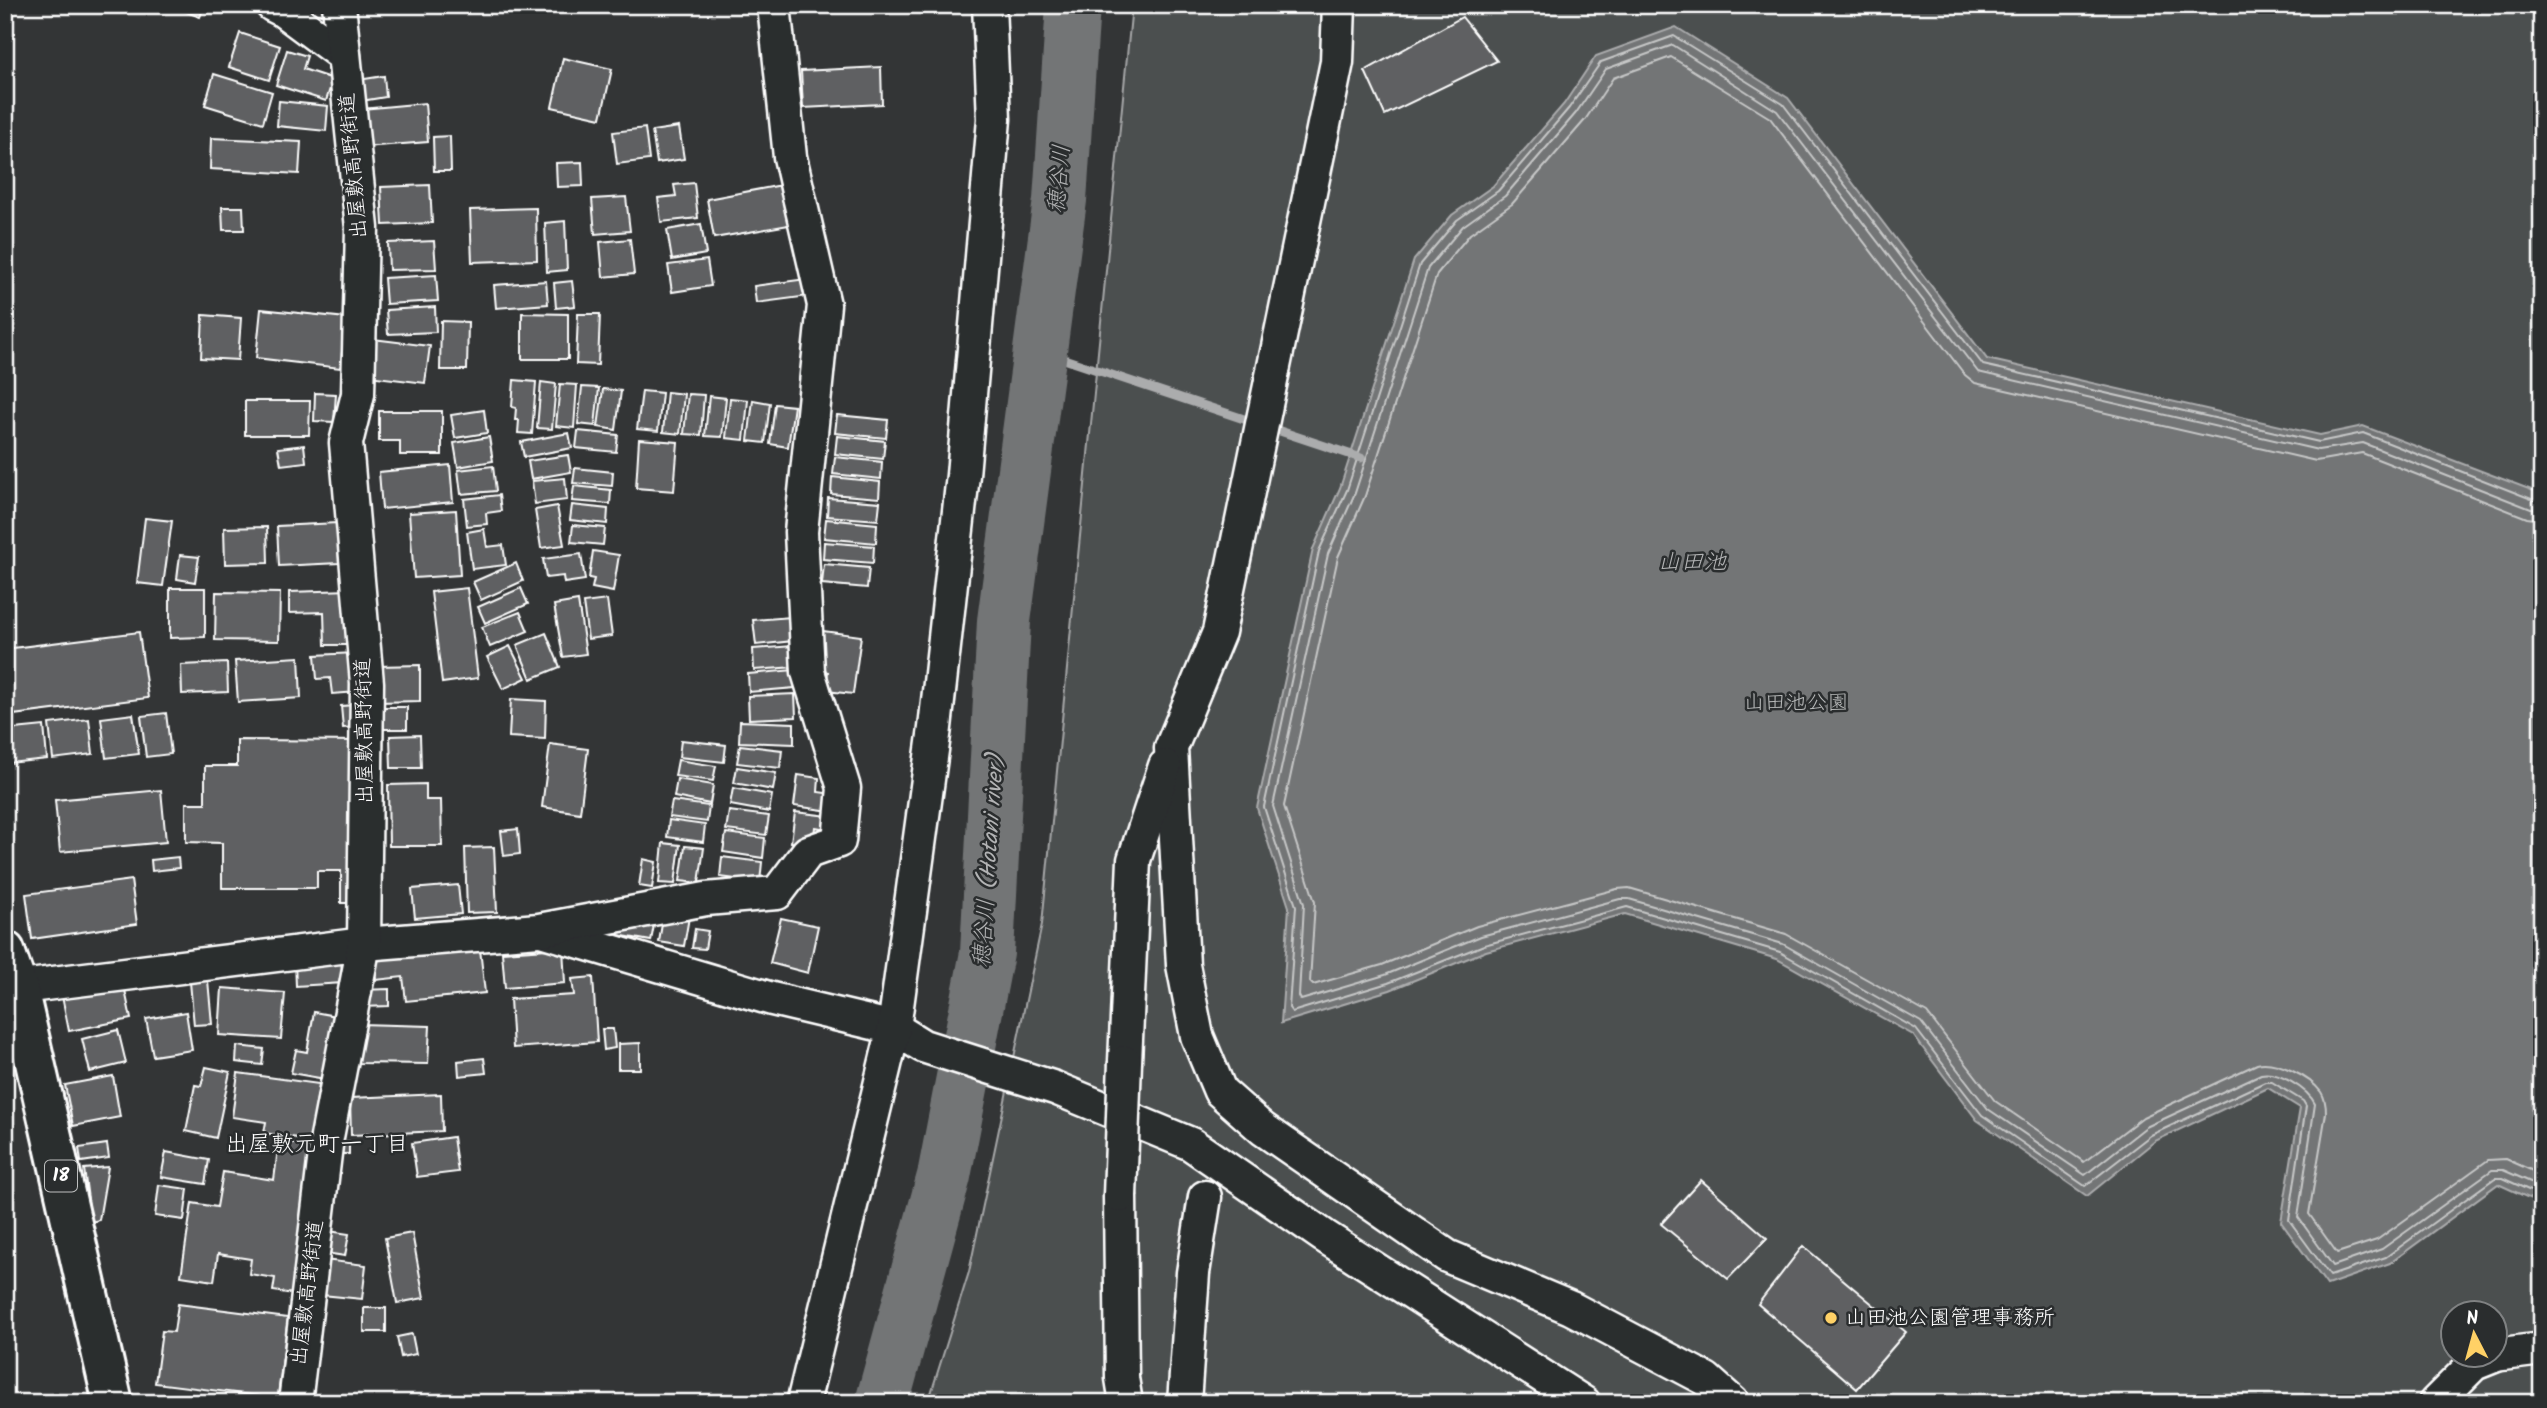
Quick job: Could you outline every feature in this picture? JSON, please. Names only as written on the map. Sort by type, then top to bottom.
[{"type":"main road","name":"18","points":[[5,951],[113,1403]]},
{"type":"street","points":[[272,5],[344,56]]},
{"type":"street","name":"出屋敷高野街道","points":[[295,1403],[327,1138],[364,944],[367,683],[346,443],[358,394],[362,228],[338,5]]},
{"type":"street","points":[[12,989],[364,944],[540,930],[706,900],[777,892],[808,852],[839,841],[844,788],[808,672],[801,532],[824,304],[790,157],[774,5]]},
{"type":"street","points":[[803,1403],[894,1028],[935,729],[963,475],[994,119],[989,5]]},
{"type":"street","points":[[1126,1403],[1122,1378],[1119,1196],[1134,860],[1171,748],[1219,632],[1336,62],[1339,5]]},
{"type":"street","points":[[1171,748],[1183,965],[1197,1037],[1220,1091],[1264,1129],[1447,1256],[1572,1308],[1706,1379],[1733,1403]]},
{"type":"street","points":[[540,930],[772,999],[894,1028],[923,1046],[1037,1082],[1191,1144],[1324,1236],[1584,1403]]},
{"type":"street","points":[[1184,1403],[1193,1273],[1205,1197]]},
{"type":"street","points":[[2508,1354],[2542,1349]]},
{"type":"street","points":[[2435,1403],[2467,1370]]},
{"type":"green space","name":"山田池公園","points":[[1132,5],[2542,5],[2542,1403],[928,1403],[969,1272],[1042,924]]},
{"type":"water","name":"山田池","points":[[1676,27],[1788,98],[1987,359],[2320,435],[2363,426],[2542,494],[2542,1204],[2498,1184],[2390,1263],[2327,1285],[2281,1222],[2300,1108],[2268,1088],[2155,1141],[2087,1196],[1977,1120],[1913,1035],[1777,959],[1625,914],[1486,951],[1390,990],[1281,1023],[1289,907],[1257,808],[1313,549],[1340,488],[1414,260],[1452,215],[1493,186],[1564,104],[1596,56]]},
{"type":"building","points":[[167,5],[205,5],[200,17]]},
{"type":"building","points":[[373,5],[446,5],[446,7],[373,9]]},
{"type":"building","points":[[830,5],[896,5],[831,11]]},
{"type":"building","points":[[1462,17],[1497,61],[1385,115],[1365,71]]},
{"type":"building","points":[[240,33],[280,46],[269,80],[229,67]]},
{"type":"building","points":[[287,50],[307,56],[303,69],[333,79],[326,101],[276,85]]},
{"type":"building","points":[[563,58],[612,69],[601,118],[552,107]]},
{"type":"building","points":[[881,67],[882,104],[803,108],[801,71]]},
{"type":"building","points":[[214,74],[272,92],[263,123],[205,105]]},
{"type":"building","points":[[384,76],[386,97],[361,101],[358,80]]},
{"type":"building","points":[[279,101],[328,106],[326,131],[277,126]]},
{"type":"building","points":[[425,103],[428,142],[365,147],[362,109]]},
{"type":"building","points":[[679,127],[684,159],[657,163],[652,131]]},
{"type":"building","points":[[645,128],[649,160],[617,164],[613,132]]},
{"type":"building","points":[[450,136],[451,171],[434,171],[433,137]]},
{"type":"building","points":[[211,138],[301,142],[299,174],[210,169]]},
{"type":"building","points":[[582,162],[583,186],[557,187],[556,163]]},
{"type":"building","points":[[694,183],[698,218],[661,222],[658,198],[676,196],[674,185]]},
{"type":"building","points":[[430,185],[432,223],[383,225],[381,187]]},
{"type":"building","points":[[782,185],[789,225],[714,238],[707,199]]},
{"type":"building","points":[[626,197],[630,231],[595,234],[592,199]]},
{"type":"building","points":[[222,207],[243,207],[244,230],[223,230]]},
{"type":"building","points":[[536,208],[537,260],[472,262],[470,210]]},
{"type":"building","points":[[565,221],[567,270],[547,272],[545,223]]},
{"type":"building","points":[[701,224],[706,254],[672,260],[667,230]]},
{"type":"building","points":[[630,239],[634,274],[603,277],[600,242]]},
{"type":"building","points":[[434,241],[436,269],[389,270],[388,243]]},
{"type":"building","points":[[707,260],[711,286],[672,292],[668,265]]},
{"type":"building","points":[[436,275],[438,301],[386,304],[384,278]]},
{"type":"building","points":[[806,279],[809,296],[756,303],[754,286]]},
{"type":"building","points":[[546,281],[548,304],[496,308],[494,285]]},
{"type":"building","points":[[572,281],[575,306],[556,308],[554,283]]},
{"type":"building","points":[[5,301],[11,355],[5,356]]},
{"type":"building","points":[[435,307],[436,332],[388,334],[386,310]]},
{"type":"building","points":[[261,309],[346,318],[340,368],[256,358]]},
{"type":"building","points":[[522,313],[568,314],[568,359],[522,359]]},
{"type":"building","points":[[578,314],[600,314],[598,365],[576,364]]},
{"type":"building","points":[[203,315],[241,318],[238,360],[201,358]]},
{"type":"building","points":[[441,321],[468,322],[467,370],[440,370]]},
{"type":"building","points":[[373,339],[430,346],[425,383],[368,376]]},
{"type":"building","points":[[514,380],[536,382],[532,434],[518,433],[519,420],[515,420],[516,408],[512,407]]},
{"type":"building","points":[[541,382],[556,384],[552,429],[537,428]]},
{"type":"building","points":[[560,384],[577,385],[574,428],[556,426]]},
{"type":"building","points":[[582,387],[599,388],[595,426],[578,424]]},
{"type":"building","points":[[603,389],[621,391],[616,430],[598,427]]},
{"type":"building","points":[[642,391],[662,393],[658,431],[637,429]]},
{"type":"building","points":[[667,392],[684,394],[680,434],[663,432]]},
{"type":"building","points":[[315,393],[336,394],[334,422],[314,421]]},
{"type":"building","points":[[688,394],[704,395],[701,435],[684,434]]},
{"type":"building","points":[[709,396],[726,398],[722,437],[705,436]]},
{"type":"building","points":[[730,398],[748,400],[744,440],[726,438]]},
{"type":"building","points":[[753,400],[770,403],[765,443],[748,441]]},
{"type":"building","points":[[245,401],[310,401],[309,435],[245,435]]},
{"type":"building","points":[[775,404],[794,406],[788,447],[770,444]]},
{"type":"building","points":[[484,410],[487,433],[455,438],[451,415]]},
{"type":"building","points":[[379,411],[442,411],[442,455],[400,455],[400,441],[379,441]]},
{"type":"building","points":[[837,415],[888,420],[886,438],[835,433]]},
{"type":"building","points":[[578,431],[618,435],[616,452],[576,448]]},
{"type":"building","points":[[569,433],[572,448],[524,457],[521,442]]},
{"type":"building","points":[[837,436],[885,441],[883,459],[835,454]]},
{"type":"building","points":[[489,437],[493,461],[458,467],[454,443]]},
{"type":"building","points":[[639,439],[678,442],[674,491],[636,488]]},
{"type":"building","points":[[304,445],[306,462],[281,465],[278,448]]},
{"type":"building","points":[[568,455],[571,472],[531,479],[528,461]]},
{"type":"building","points":[[835,457],[882,462],[881,479],[833,474]]},
{"type":"building","points":[[450,465],[453,502],[382,509],[379,472]]},
{"type":"building","points":[[493,466],[496,491],[461,494],[458,470]]},
{"type":"building","points":[[575,468],[613,472],[612,486],[573,483]]},
{"type":"building","points":[[832,477],[880,482],[879,498],[831,494]]},
{"type":"building","points":[[565,478],[567,500],[535,504],[532,481]]},
{"type":"building","points":[[574,486],[611,490],[610,504],[572,501]]},
{"type":"building","points":[[499,495],[501,511],[486,513],[487,524],[467,526],[464,499]]},
{"type":"building","points":[[828,498],[880,502],[878,520],[827,516]]},
{"type":"building","points":[[572,505],[608,509],[607,524],[570,520]]},
{"type":"building","points":[[557,506],[564,545],[541,548],[535,510]]},
{"type":"building","points":[[456,510],[460,575],[414,578],[409,513]]},
{"type":"building","points":[[145,518],[172,521],[163,586],[137,583]]},
{"type":"building","points":[[826,519],[877,524],[876,543],[824,538]]},
{"type":"building","points":[[337,523],[339,563],[279,566],[277,526]]},
{"type":"building","points":[[573,525],[605,528],[603,545],[571,542]]},
{"type":"building","points":[[267,527],[268,563],[225,564],[224,528]]},
{"type":"building","points":[[484,529],[487,547],[503,545],[506,565],[472,569],[467,532]]},
{"type":"building","points":[[824,542],[874,546],[873,563],[823,559]]},
{"type":"building","points":[[593,551],[619,555],[613,592],[592,588],[594,579],[589,578]]},
{"type":"building","points":[[581,554],[585,580],[564,583],[563,576],[546,578],[543,559]]},
{"type":"building","points":[[180,555],[199,557],[195,582],[177,579]]},
{"type":"building","points":[[516,563],[523,581],[481,600],[473,582]]},
{"type":"building","points":[[824,564],[869,568],[867,588],[822,584]]},
{"type":"building","points":[[170,588],[205,588],[205,637],[170,638]]},
{"type":"building","points":[[467,588],[478,678],[442,683],[431,592]]},
{"type":"building","points":[[521,588],[528,604],[485,623],[478,607]]},
{"type":"building","points":[[350,590],[351,645],[325,645],[324,612],[289,613],[289,592]]},
{"type":"building","points":[[216,592],[280,593],[279,641],[215,640]]},
{"type":"building","points":[[607,600],[612,636],[588,639],[583,603]]},
{"type":"building","points":[[578,601],[586,654],[563,657],[554,605]]},
{"type":"building","points":[[520,612],[528,631],[490,647],[482,627]]},
{"type":"building","points":[[791,617],[793,641],[756,645],[753,620]]},
{"type":"building","points":[[823,631],[861,636],[853,694],[826,691],[828,672],[818,671]]},
{"type":"building","points":[[139,632],[148,698],[5,716],[5,649]]},
{"type":"building","points":[[546,633],[560,667],[531,679],[517,645]]},
{"type":"building","points":[[510,646],[526,678],[503,689],[487,657]]},
{"type":"building","points":[[793,646],[795,667],[754,670],[753,649]]},
{"type":"building","points":[[355,653],[358,692],[332,694],[330,678],[317,679],[315,655]]},
{"type":"building","points":[[299,657],[301,698],[238,702],[235,661]]},
{"type":"building","points":[[227,663],[228,692],[182,694],[181,665]]},
{"type":"building","points":[[420,665],[420,701],[378,702],[378,666]]},
{"type":"building","points":[[794,670],[795,688],[749,692],[748,674]]},
{"type":"building","points":[[795,694],[796,717],[749,719],[748,696]]},
{"type":"building","points":[[511,699],[546,701],[545,739],[509,737]]},
{"type":"building","points":[[355,705],[357,727],[343,728],[341,706]]},
{"type":"building","points":[[380,707],[407,707],[407,729],[380,729]]},
{"type":"building","points":[[166,713],[171,754],[146,757],[141,716]]},
{"type":"building","points":[[133,714],[139,754],[106,758],[101,718]]},
{"type":"building","points":[[89,719],[93,754],[53,759],[49,724]]},
{"type":"building","points":[[740,721],[794,723],[794,744],[739,742]]},
{"type":"building","points":[[44,726],[47,759],[9,763],[5,730]]},
{"type":"building","points":[[420,735],[421,768],[391,768],[390,736]]},
{"type":"building","points":[[237,740],[363,741],[361,903],[341,903],[341,871],[317,871],[317,888],[222,888],[222,843],[186,842],[186,803],[205,803],[205,766],[237,766]]},
{"type":"building","points":[[681,740],[726,745],[724,762],[679,757]]},
{"type":"building","points":[[550,744],[588,749],[580,813],[542,807]]},
{"type":"building","points":[[740,745],[782,750],[780,768],[737,763]]},
{"type":"building","points":[[678,760],[716,766],[713,781],[675,776]]},
{"type":"building","points":[[737,767],[776,773],[773,790],[734,783]]},
{"type":"building","points":[[798,775],[819,778],[818,792],[833,794],[831,811],[794,806]]},
{"type":"building","points":[[677,779],[713,785],[710,804],[674,797]]},
{"type":"building","points":[[426,784],[426,800],[441,800],[442,846],[389,846],[388,785]]},
{"type":"building","points":[[733,788],[772,795],[769,812],[730,805]]},
{"type":"building","points":[[161,790],[166,842],[60,852],[55,800]]},
{"type":"building","points":[[672,801],[709,806],[707,822],[669,817]]},
{"type":"building","points":[[729,811],[769,816],[766,835],[726,830]]},
{"type":"building","points":[[795,812],[828,816],[827,829],[815,827],[813,844],[791,842]]},
{"type":"building","points":[[669,820],[705,825],[703,842],[667,837]]},
{"type":"building","points":[[518,829],[520,854],[504,856],[501,831]]},
{"type":"building","points":[[726,833],[765,838],[763,858],[723,852]]},
{"type":"building","points":[[663,843],[680,845],[675,884],[659,883]]},
{"type":"building","points":[[685,846],[704,848],[699,883],[680,881]]},
{"type":"building","points":[[494,847],[497,912],[467,913],[465,848]]},
{"type":"building","points":[[178,857],[179,868],[152,871],[151,860]]},
{"type":"building","points":[[722,857],[762,862],[760,882],[720,877]]},
{"type":"building","points":[[643,859],[656,862],[652,888],[639,886]]},
{"type":"building","points":[[131,880],[137,924],[32,939],[26,894]]},
{"type":"building","points":[[458,885],[461,914],[415,918],[412,889]]},
{"type":"building","points":[[664,912],[689,917],[684,946],[659,942]]},
{"type":"building","points":[[781,918],[818,926],[808,973],[770,963]]},
{"type":"building","points":[[655,920],[651,941],[606,933]]},
{"type":"building","points":[[695,929],[708,931],[705,949],[692,948]]},
{"type":"building","points":[[563,948],[565,983],[505,988],[502,952]]},
{"type":"building","points":[[480,949],[485,993],[406,1001],[403,977],[376,980],[373,952]]},
{"type":"building","points":[[341,960],[343,983],[296,986],[295,962]]},
{"type":"building","points":[[593,977],[597,1042],[513,1048],[510,999],[574,995],[572,979]]},
{"type":"building","points":[[208,980],[212,1024],[194,1025],[190,982]]},
{"type":"building","points":[[124,985],[131,1019],[69,1031],[62,996]]},
{"type":"building","points":[[222,988],[285,993],[281,1039],[219,1035]]},
{"type":"building","points":[[389,989],[389,1006],[362,1007],[362,990]]},
{"type":"building","points":[[186,1012],[192,1050],[153,1056],[146,1019]]},
{"type":"building","points":[[314,1012],[336,1016],[325,1079],[291,1073],[296,1050],[307,1052]]},
{"type":"building","points":[[360,1024],[430,1026],[428,1064],[359,1063]]},
{"type":"building","points":[[602,1029],[613,1029],[615,1048],[604,1050]]},
{"type":"building","points":[[118,1030],[126,1063],[90,1072],[82,1039]]},
{"type":"building","points":[[640,1043],[640,1069],[618,1069],[618,1044]]},
{"type":"building","points":[[237,1046],[264,1049],[262,1065],[236,1062]]},
{"type":"building","points":[[484,1058],[486,1073],[459,1076],[458,1061]]},
{"type":"building","points":[[206,1067],[230,1072],[216,1138],[186,1131],[195,1085],[201,1086]]},
{"type":"building","points":[[238,1073],[319,1084],[311,1140],[264,1133],[266,1122],[232,1117]]},
{"type":"building","points":[[113,1076],[120,1117],[73,1126],[65,1085]]},
{"type":"building","points":[[441,1094],[442,1131],[351,1135],[350,1098]]},
{"type":"building","points":[[453,1137],[458,1172],[417,1177],[412,1143]]},
{"type":"building","points":[[279,1141],[315,1146],[294,1294],[273,1291],[275,1278],[249,1274],[251,1259],[218,1254],[214,1281],[181,1276],[192,1203],[217,1207],[223,1172],[274,1180]]},
{"type":"building","points":[[349,1141],[349,1154],[337,1154],[337,1142]]},
{"type":"building","points":[[107,1144],[109,1158],[81,1162],[79,1148]]},
{"type":"building","points":[[166,1152],[209,1160],[205,1184],[161,1177]]},
{"type":"building","points":[[108,1167],[99,1220],[91,1222],[84,1169]]},
{"type":"building","points":[[1701,1180],[1767,1238],[1728,1279],[1661,1224]]},
{"type":"building","points":[[159,1185],[188,1189],[184,1220],[155,1216]]},
{"type":"building","points":[[322,1230],[349,1234],[345,1256],[319,1252]]},
{"type":"building","points":[[412,1233],[424,1298],[397,1303],[385,1238]]},
{"type":"building","name":"山田池公園管理事務所","points":[[1803,1246],[1906,1332],[1857,1389],[1758,1304]]},
{"type":"building","points":[[316,1259],[366,1265],[362,1299],[312,1294]]},
{"type":"building","points":[[178,1304],[288,1318],[277,1403],[259,1403],[260,1396],[155,1383],[162,1331],[174,1332]]},
{"type":"building","points":[[364,1308],[386,1308],[386,1332],[364,1332]]},
{"type":"building","points":[[412,1334],[416,1354],[401,1357],[397,1337]]},
{"type":"waterway","name":"穂谷川 (Hotani river)","points":[[882,1403],[944,1176],[987,953],[1004,621],[1060,200],[1073,5]]},
{"type":"waterway","points":[[1040,351],[1361,458]]},
{"type":"place","name":"山田池公園管理事務所","points":[[1831,1318]]},
{"type":"district","name":"出屋敷元町一丁目","points":[[317,1145]]},
{"type":"water label","name":"穂谷川","points":[[1060,179]]}]
